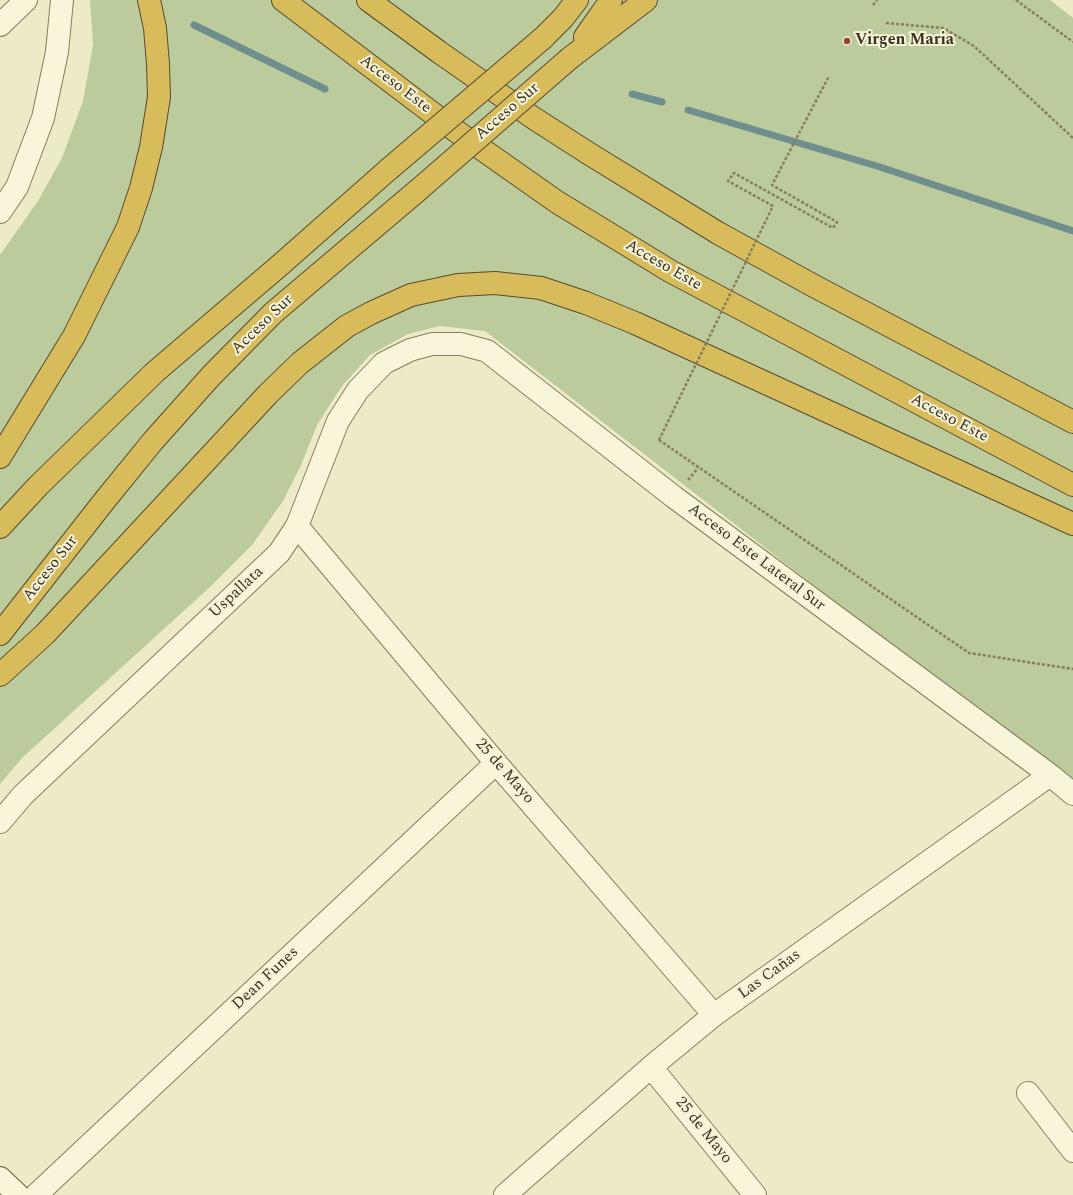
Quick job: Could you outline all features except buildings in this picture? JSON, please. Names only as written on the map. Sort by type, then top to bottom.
[{"type":"highway","points":[[0,457],[74,336],[128,227],[141,188],[151,147],[159,97],[155,28],[149,0]]},
{"type":"highway","name":"Acceso Este","points":[[283,0],[456,131],[557,202],[670,271],[1073,485]]},
{"type":"highway","points":[[368,0],[535,119],[718,233],[814,286],[1073,422]]},
{"type":"highway","points":[[382,0],[439,52]]},
{"type":"highway","name":"Acceso Sur","points":[[0,527],[38,486],[155,372],[543,38],[563,18],[577,0]]},
{"type":"highway","points":[[570,58],[607,8],[611,0]]},
{"type":"highway","points":[[570,58],[646,0]]},
{"type":"highway","name":"Acceso Sur","points":[[0,634],[55,562],[153,441],[211,376],[273,313],[417,191],[570,58]]},
{"type":"highway","points":[[0,675],[44,634],[268,394],[300,363],[347,326],[371,313],[411,295],[458,285],[495,283],[540,288],[586,303],[635,323],[1073,524]]},
{"type":"street","points":[[0,25],[26,0]]},
{"type":"street","points":[[0,212],[17,186],[43,118],[57,52],[62,0]]},
{"type":"street","name":"Uspallata","points":[[0,822],[23,795],[279,552],[297,526],[338,421],[358,390],[384,363],[410,350],[432,344]]},
{"type":"street","name":"Acceso Este Lateral Sur","points":[[432,344],[461,344],[487,351],[674,497],[1050,775],[1073,794]]},
{"type":"street","name":"25 de Mayo","points":[[297,526],[496,763],[714,1015]]},
{"type":"street","name":"Dean Funes","points":[[36,1195],[496,763]]},
{"type":"street","name":"Las Cañas","points":[[505,1195],[651,1067],[714,1015],[1050,775]]},
{"type":"street","name":"25 de Mayo","points":[[651,1067],[755,1195]]},
{"type":"street","points":[[1028,1093],[1073,1152]]},
{"type":"street","points":[[0,1178],[18,1195]]},
{"type":"path","points":[[873,5],[877,0]]},
{"type":"path","points":[[1016,0],[1073,42]]},
{"type":"path","points":[[886,23],[944,28],[974,46],[1073,138]]},
{"type":"path","points":[[829,76],[772,185],[837,222],[833,228],[734,173],[728,181],[773,206],[659,440],[969,653],[1073,670]]},
{"type":"green space","points":[[90,0],[1050,0],[1073,18],[1073,786],[485,331],[440,326],[408,334],[370,355],[342,386],[317,425],[301,465],[283,501],[252,545],[209,588],[22,758],[0,784],[0,255],[38,201],[62,158],[83,101],[93,45]]},
{"type":"waterway","points":[[194,25],[325,89]]},
{"type":"waterway","points":[[632,94],[662,102]]},
{"type":"waterway","points":[[688,110],[880,167],[1073,231]]},
{"type":"place","name":"Virgen Maria","points":[[847,41]]}]
